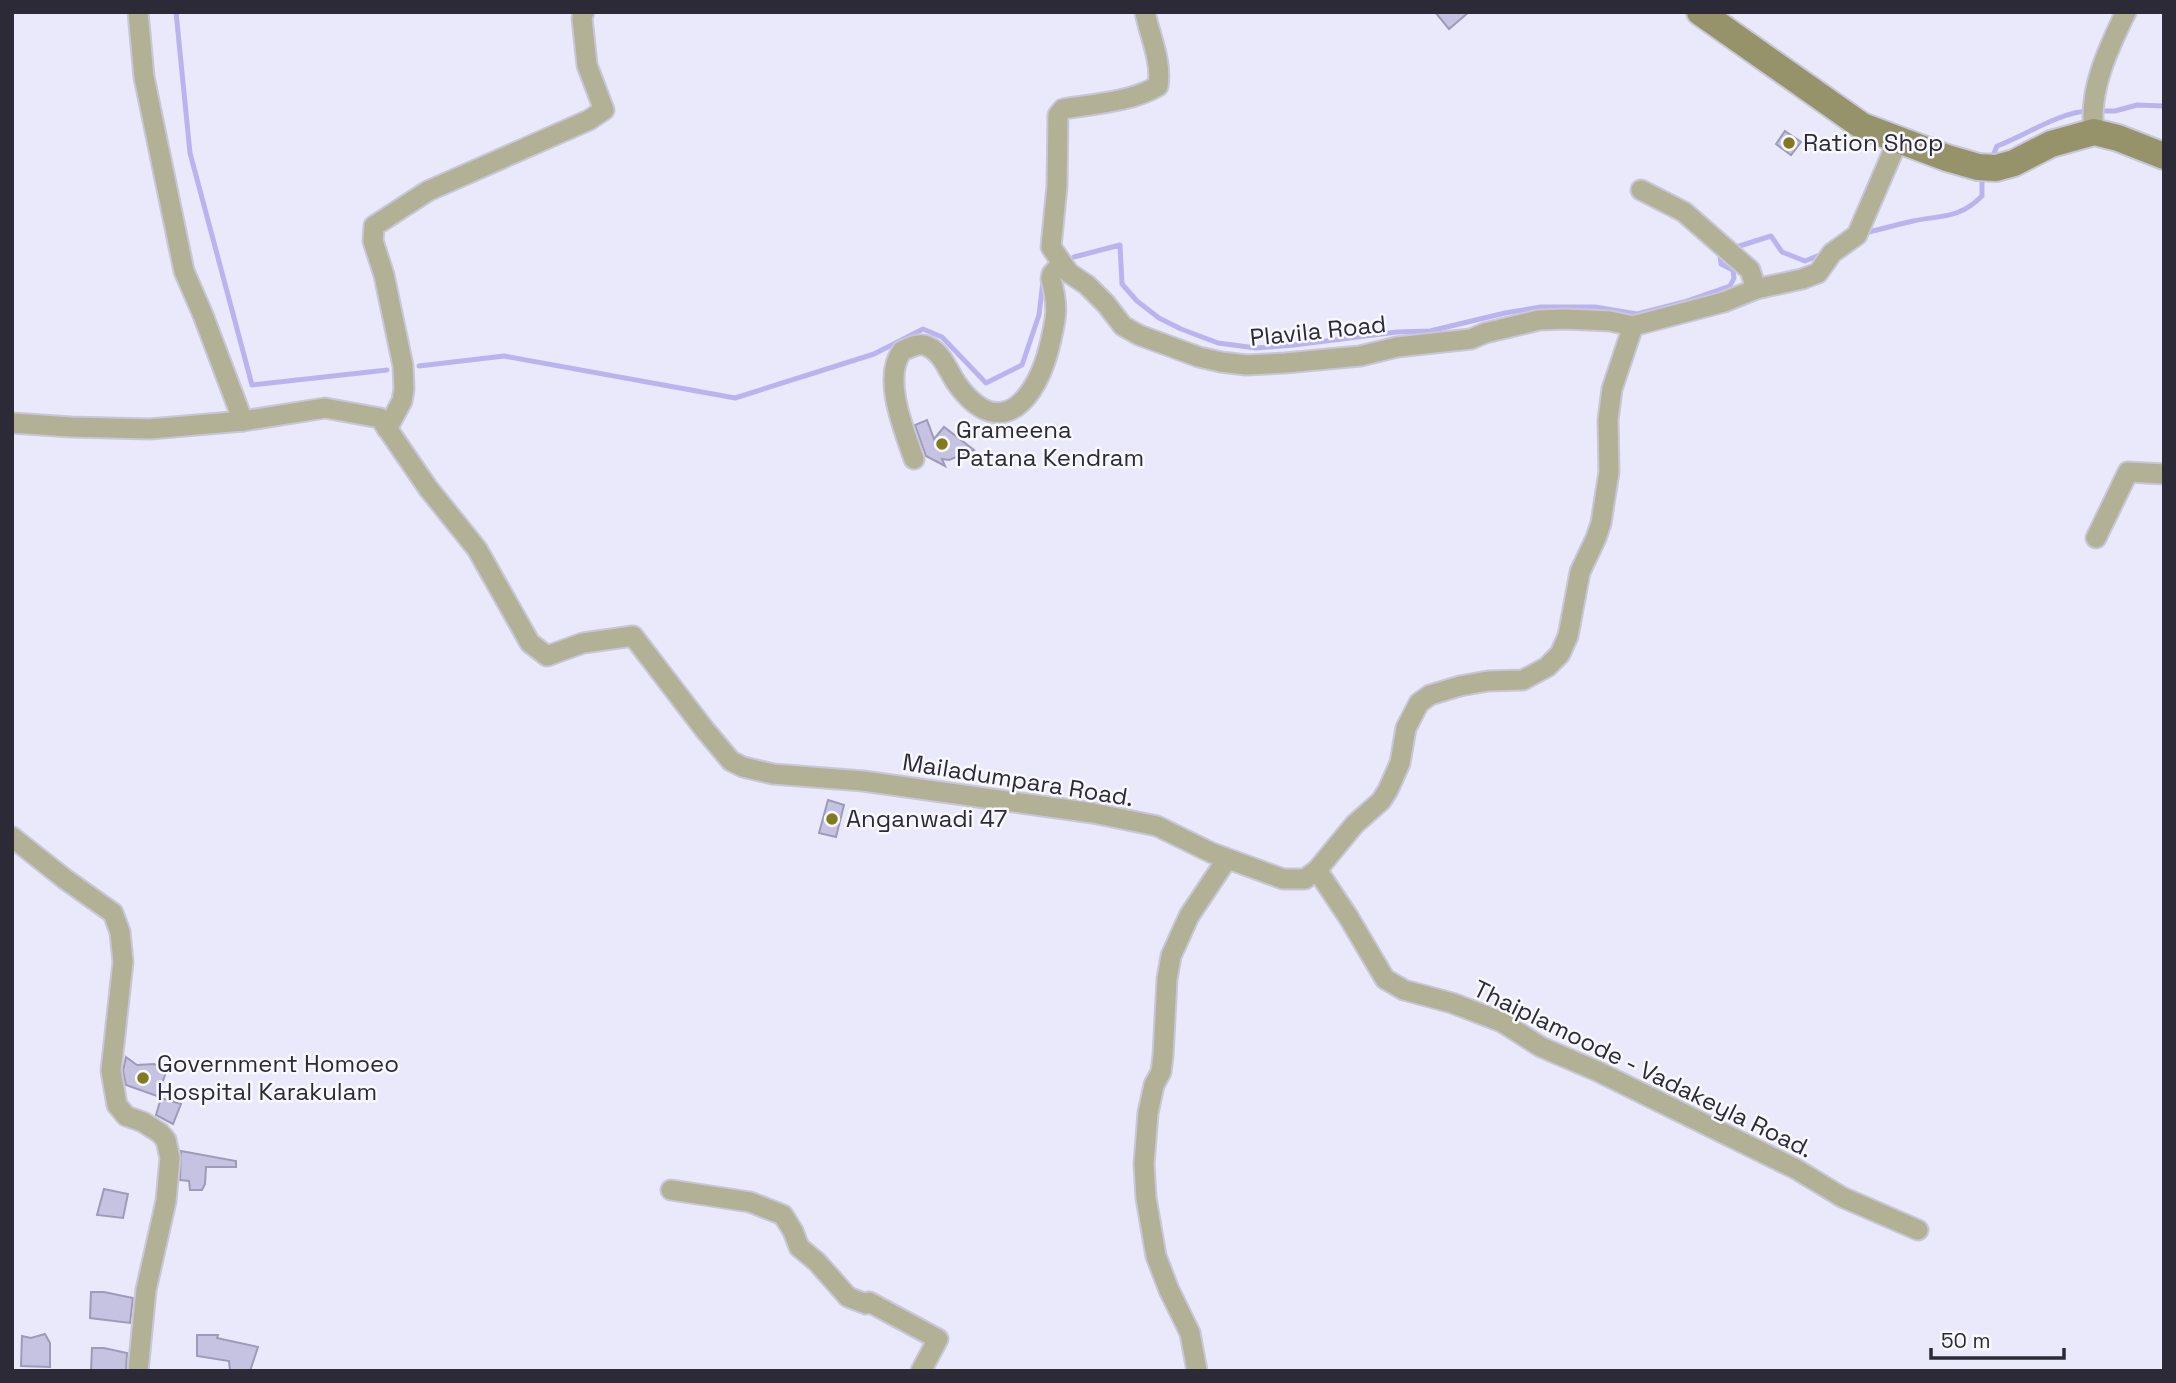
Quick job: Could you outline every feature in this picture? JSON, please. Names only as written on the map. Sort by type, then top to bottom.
[{"type":"main road","points":[[1700,12],[1862,127],[1947,158],[1987,167],[2014,163],[2051,144],[2094,132],[2118,138],[2164,156]]},
{"type":"street","points":[[138,12],[144,76],[184,271],[243,421]]},
{"type":"street","points":[[387,429],[402,401],[403,366],[384,275],[373,241],[374,226],[428,191],[589,120],[604,110],[587,65],[582,18],[584,12]]},
{"type":"street","points":[[914,459],[900,417],[893,380],[894,367],[901,351],[922,344],[930,347],[941,358],[958,387],[973,403],[994,413],[1013,410],[1030,391],[1041,372],[1058,307],[1051,279],[1061,264],[1051,247],[1057,186],[1058,115],[1063,109],[1118,99],[1158,86],[1159,64],[1145,12]]},
{"type":"street","points":[[2094,132],[2091,114],[2105,57],[2126,12]]},
{"type":"street","points":[[1317,870],[1348,831],[1381,801],[1388,790],[1400,763],[1406,729],[1419,703],[1430,695],[1460,686],[1488,681],[1523,680],[1547,667],[1560,654],[1568,636],[1580,572],[1601,523],[1609,472],[1608,420],[1612,389],[1633,326],[1818,273],[1832,253],[1857,235],[1898,140]]},
{"type":"street","points":[[1641,190],[1684,212],[1750,270],[1756,289]]},
{"type":"street","name":"Plavila Road","points":[[1061,264],[1087,285],[1123,326],[1139,335],[1199,357],[1246,365],[1319,361],[1360,356],[1397,347],[1471,339],[1539,320],[1610,321],[1633,326]]},
{"type":"street","name":"Mailadumpara Road.","points":[[12,423],[150,429],[243,421],[326,408],[380,418],[428,488],[477,549],[530,643],[547,656],[583,643],[633,636],[705,730],[732,761],[743,767],[773,774],[863,782],[1093,813],[1157,826],[1227,859],[1289,880],[1305,879],[1317,870]]},
{"type":"street","points":[[2096,538],[2128,472],[2164,474]]},
{"type":"street","points":[[12,837],[113,913],[120,932],[123,962],[111,1071],[117,1105],[126,1116],[143,1122],[160,1133],[166,1140],[170,1158],[166,1200],[146,1290],[138,1371]]},
{"type":"street","points":[[1197,1371],[1190,1333],[1156,1256],[1146,1198],[1144,1164],[1148,1113],[1154,1084],[1161,1072],[1171,956],[1189,916],[1227,859]]},
{"type":"street","name":"Thaiplamoode - Vadakeyla Road.","points":[[1317,870],[1385,979],[1404,990],[1452,1003],[1502,1022],[1541,1046],[1733,1138],[1842,1197],[1918,1230]]},
{"type":"street","points":[[671,1190],[750,1202],[783,1215],[799,1247],[817,1262],[848,1297],[866,1304],[869,1302],[938,1339],[921,1371]]},
{"type":"building","points":[[1435,12],[1469,12],[1449,29]]},
{"type":"building","name":"Ration Shop","points":[[1785,131],[1801,142],[1791,155],[1776,144]]},
{"type":"building","name":"Grameena Patana Kendram","points":[[927,420],[934,439],[944,427],[974,450],[949,460],[942,459],[945,466],[926,456],[915,425]]},
{"type":"building","name":"Anganwadi 47","points":[[828,800],[844,805],[836,837],[819,833]]},
{"type":"building","name":"Government Homoeo Hospital Karakulam","points":[[126,1057],[137,1065],[154,1064],[167,1070],[157,1096],[126,1085],[123,1071]]},
{"type":"building","points":[[161,1098],[181,1104],[173,1124],[156,1115]]},
{"type":"building","points":[[181,1151],[236,1161],[236,1167],[206,1167],[202,1190],[190,1190],[189,1181],[180,1180]]},
{"type":"building","points":[[104,1189],[128,1194],[123,1218],[97,1215]]},
{"type":"building","points":[[91,1292],[133,1298],[130,1323],[90,1318]]},
{"type":"building","points":[[45,1334],[50,1343],[50,1367],[21,1366],[22,1336],[31,1338]]},
{"type":"building","points":[[197,1335],[218,1335],[217,1338],[258,1347],[250,1371],[230,1371],[229,1361],[197,1356]]},
{"type":"building","points":[[92,1348],[127,1353],[126,1371],[91,1371]]},
{"type":"waterway","points":[[176,12],[190,153],[252,385],[387,370]]},
{"type":"waterway","points":[[2098,111],[2115,111],[2137,105],[2164,106]]},
{"type":"waterway","points":[[1991,160],[1997,146],[2066,115],[2088,111]]},
{"type":"waterway","points":[[1865,233],[1950,215],[1966,209],[1982,196],[1984,175]]},
{"type":"waterway","points":[[1733,248],[1771,236],[1782,252],[1805,261],[1825,253]]},
{"type":"waterway","points":[[1074,257],[1120,245],[1122,284],[1137,301],[1159,318],[1218,343],[1256,348],[1397,332],[1430,331],[1541,307],[1595,307],[1637,314],[1730,286],[1734,278],[1733,270],[1721,264],[1720,255],[1725,252]]},
{"type":"waterway","points":[[419,366],[504,356],[735,398],[874,354],[923,329],[942,337],[986,383],[1022,365],[1039,315],[1043,281]]},
{"type":"place","name":"Ration Shop","points":[[1789,143]]},
{"type":"place","name":"Grameena Patana Kendram","points":[[942,444]]},
{"type":"place","name":"Anganwadi 47","points":[[832,819]]},
{"type":"place","name":"Government Homoeo Hospital Karakulam","points":[[143,1078]]}]
